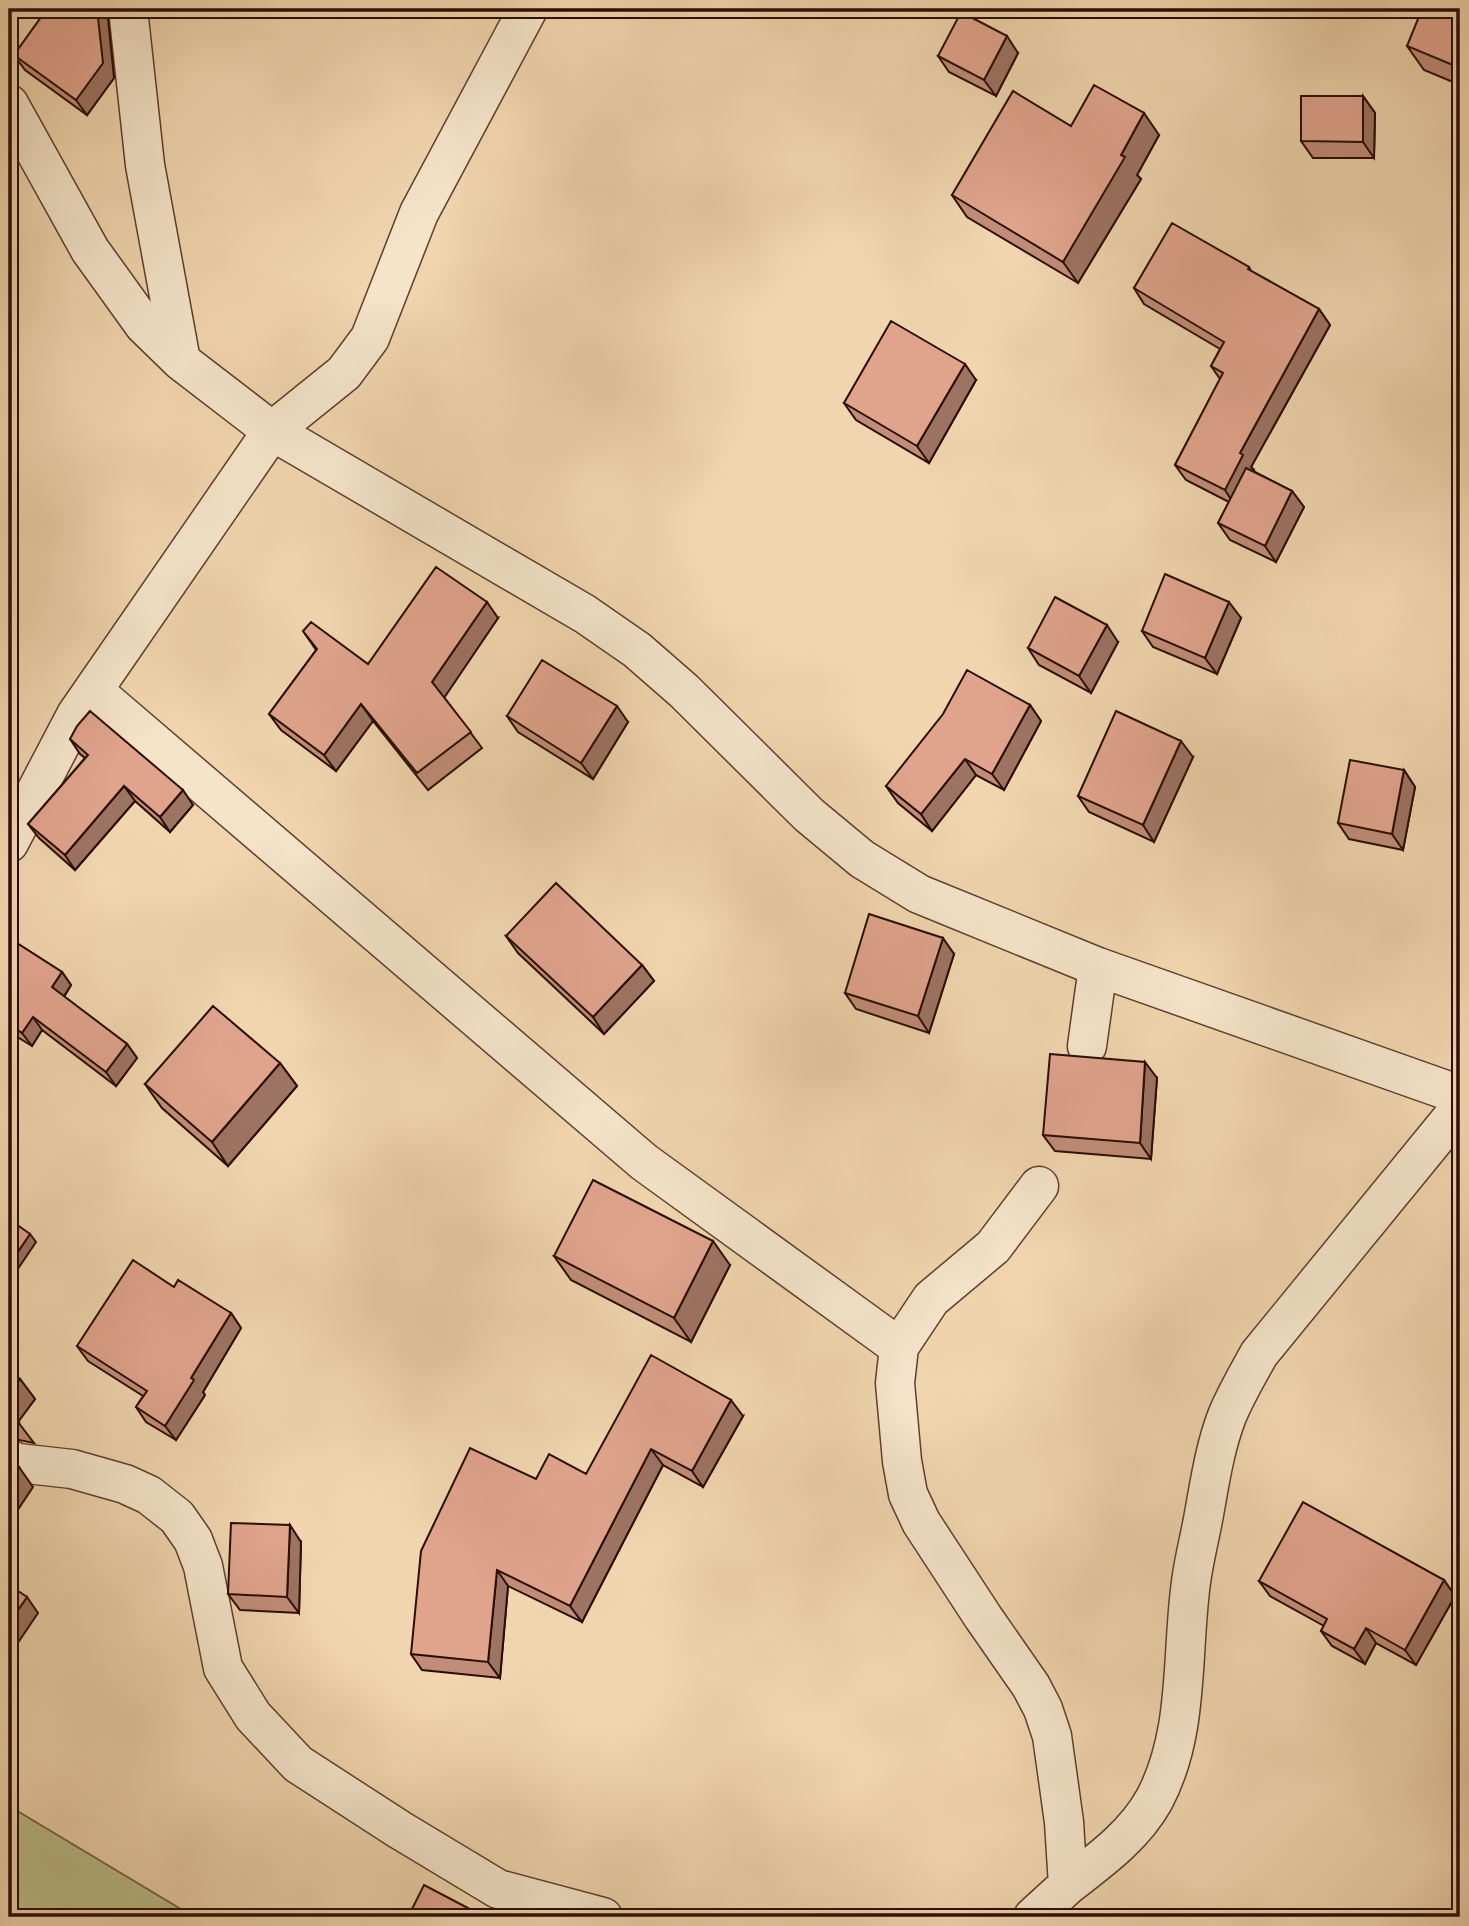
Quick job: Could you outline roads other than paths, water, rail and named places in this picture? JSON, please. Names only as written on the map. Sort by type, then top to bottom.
[{"type":"street","points":[[128,9],[143,155],[181,361]]},
{"type":"street","points":[[9,843],[76,715],[272,431],[344,373],[370,338],[419,213],[528,9]]},
{"type":"street","points":[[9,104],[90,250],[144,325],[181,361],[272,431],[585,614],[636,650],[684,691],[809,815],[862,859],[919,894],[1098,967],[1460,1095]]},
{"type":"street","points":[[94,691],[644,1162],[899,1347]]},
{"type":"street","points":[[1087,1046],[1098,967]]},
{"type":"street","points":[[1034,1917],[1068,1885],[1104,1858],[1136,1826],[1157,1794],[1175,1752],[1180,1722],[1191,1581],[1216,1451],[1227,1416],[1242,1385],[1268,1344],[1460,1108]]},
{"type":"street","points":[[1038,1186],[993,1247],[931,1299],[899,1347],[895,1383],[902,1461],[908,1494],[921,1522],[1031,1686],[1052,1735],[1064,1822],[1068,1885]]},
{"type":"street","points":[[9,1460],[72,1469],[125,1484],[149,1495],[177,1517],[193,1540],[203,1566],[223,1668],[253,1716],[298,1764],[490,1885],[603,1917]]}]
